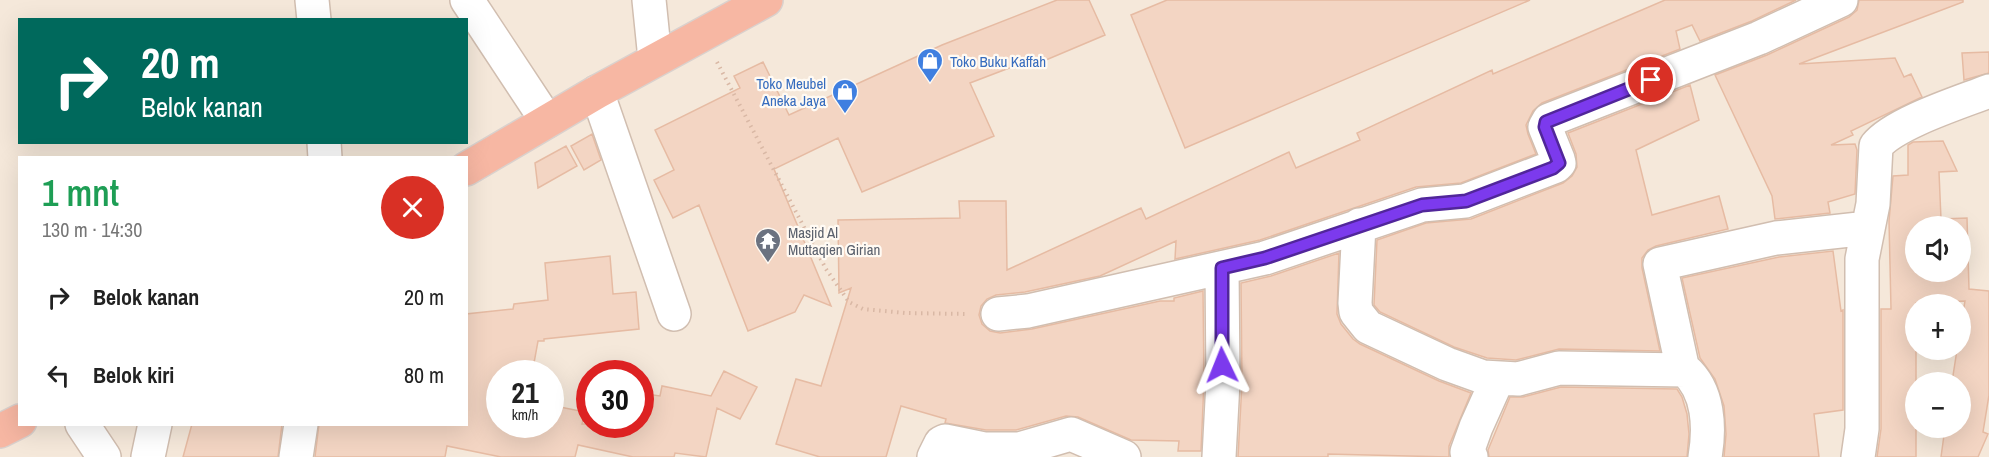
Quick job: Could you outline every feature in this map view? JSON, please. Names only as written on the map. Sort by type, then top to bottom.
[{"type":"highway","points":[[468,168],[597,92],[766,0]]},
{"type":"highway","points":[[0,431],[18,422]]},
{"type":"street","points":[[312,0],[314,18]]},
{"type":"street","points":[[467,0],[547,121]]},
{"type":"street","points":[[649,0],[655,60]]},
{"type":"street","points":[[998,314],[1028,311],[1265,258],[1422,205],[1466,201],[1553,168],[1559,163],[1545,127],[1550,120],[1759,38],[1829,3]]},
{"type":"street","points":[[1858,457],[1862,429],[1862,259],[1873,204],[1875,151],[1880,142],[1905,125],[1989,91]]},
{"type":"street","points":[[597,92],[674,314]]},
{"type":"street","points":[[1359,225],[1355,303],[1356,312],[1368,327],[1447,364],[1483,377],[1518,378],[1559,368],[1683,370],[1693,377],[1705,403],[1708,438],[1705,457]]},
{"type":"street","points":[[1683,370],[1660,264],[1776,238],[1868,228]]},
{"type":"street","points":[[1219,457],[1222,382],[1222,268]]},
{"type":"street","points":[[1471,457],[1467,452],[1498,378]]},
{"type":"street","points":[[83,426],[104,457]]},
{"type":"street","points":[[148,457],[155,426]]},
{"type":"street","points":[[296,457],[301,426]]},
{"type":"street","points":[[934,457],[941,442],[945,441],[984,449],[1019,449],[1071,434],[1124,457]]},
{"type":"path","points":[[702,33],[826,269],[849,302],[863,309],[905,314],[998,314]]},
{"type":"shaded area","points":[[0,0],[1989,0],[1989,457],[0,457]]},
{"type":"building","points":[[1057,0],[1089,0],[1105,35],[1027,68],[1025,62],[970,83],[994,136],[862,192],[838,138],[774,169],[831,306],[804,295],[795,312],[748,331],[699,205],[673,218],[654,180],[674,170],[655,130],[740,88],[734,76],[763,62],[789,115],[942,45]]},
{"type":"building","points":[[1167,0],[1530,0],[1185,148],[1131,15]]},
{"type":"building","points":[[1665,0],[1796,0],[1752,21],[1700,41],[1692,25],[1676,31],[1680,49],[1542,103],[1533,111],[1526,125],[1536,154],[1461,183],[1416,187],[1260,240],[1175,259],[1176,241],[1100,276],[1025,292],[996,295],[987,299],[981,306],[979,315],[982,324],[990,331],[1000,333],[1032,329],[1160,301],[1174,301],[1174,298],[1203,291],[1204,382],[1201,451],[1178,451],[1179,441],[1131,440],[1078,417],[1066,416],[1016,430],[986,430],[945,423],[946,419],[901,406],[886,457],[820,457],[776,444],[796,379],[821,386],[851,288],[839,293],[838,220],[960,218],[959,201],[1006,201],[1007,270],[1141,208],[1146,219],[1289,152],[1296,168],[1360,140],[1357,133],[1492,70],[1493,74]]},
{"type":"building","points":[[1859,0],[1963,0],[1963,2],[1799,64],[1895,58],[1904,77],[1911,74],[1922,97],[1851,131],[1853,135],[1831,145],[1855,144],[1857,150],[1855,194],[1828,202],[1830,213],[1775,219],[1772,196],[1715,75],[1767,55],[1849,17],[1857,10]]},
{"type":"building","points":[[1989,52],[1989,73],[1964,80],[1962,53]]},
{"type":"building","points":[[1690,85],[1699,120],[1636,150],[1652,215],[1719,196],[1728,229],[1656,246],[1648,250],[1642,258],[1642,268],[1660,351],[1559,349],[1516,360],[1487,358],[1454,347],[1380,312],[1374,305],[1377,240],[1426,223],[1471,219],[1563,183],[1572,176],[1577,167],[1576,154],[1568,133]]},
{"type":"building","points":[[592,134],[601,160],[584,170],[571,146]]},
{"type":"building","points":[[1943,141],[1957,171],[1939,172],[1941,216],[1905,216],[1905,282],[1969,282],[1969,289],[1989,291],[1989,395],[1983,432],[1988,434],[1978,457],[1941,457],[1944,438],[1971,438],[1971,372],[1954,372],[1955,360],[1971,360],[1971,294],[1905,294],[1905,360],[1916,360],[1916,372],[1905,372],[1905,438],[1916,438],[1916,457],[1877,457],[1881,429],[1881,309],[1891,309],[1889,221],[1893,176],[1908,175],[1908,145],[1913,142]]},
{"type":"building","points":[[566,146],[577,166],[538,188],[535,163]]},
{"type":"building","points":[[1833,251],[1841,311],[1843,310],[1843,410],[1814,414],[1819,457],[1724,457],[1726,434],[1724,406],[1715,379],[1700,358],[1682,278],[1779,257]]},
{"type":"building","points":[[1339,253],[1337,314],[1341,324],[1353,339],[1439,381],[1471,393],[1449,446],[1449,457],[1328,454],[1328,457],[1238,457],[1242,383],[1241,283],[1271,276]]},
{"type":"building","points":[[610,256],[613,294],[636,292],[639,329],[544,339],[544,341],[538,341],[535,360],[486,360],[486,438],[564,438],[564,408],[576,410],[576,438],[654,438],[654,395],[660,396],[662,386],[711,396],[724,371],[757,387],[740,419],[717,408],[706,457],[675,453],[674,457],[633,457],[578,445],[575,457],[501,457],[447,446],[445,457],[315,457],[319,426],[468,426],[468,314],[513,309],[514,304],[548,300],[545,263]]},
{"type":"building","points":[[1561,387],[1677,389],[1687,414],[1689,434],[1687,457],[1489,457],[1488,450],[1510,397],[1523,397]]},
{"type":"building","points":[[191,426],[282,426],[278,457],[183,457]]},
{"type":"place","name":"Toko Buku Kaffah","points":[[930,84]]},
{"type":"place","name":"Toko Meubel Aneka Jaya","points":[[845,115]]},
{"type":"place","name":"Masjid Al Muttaqien Girian","points":[[768,264]]},
{"type":"route","points":[[1222,365],[1222,268],[1265,258],[1422,205],[1466,201],[1553,168],[1559,163],[1545,127],[1546,122],[1651,80]]}]
